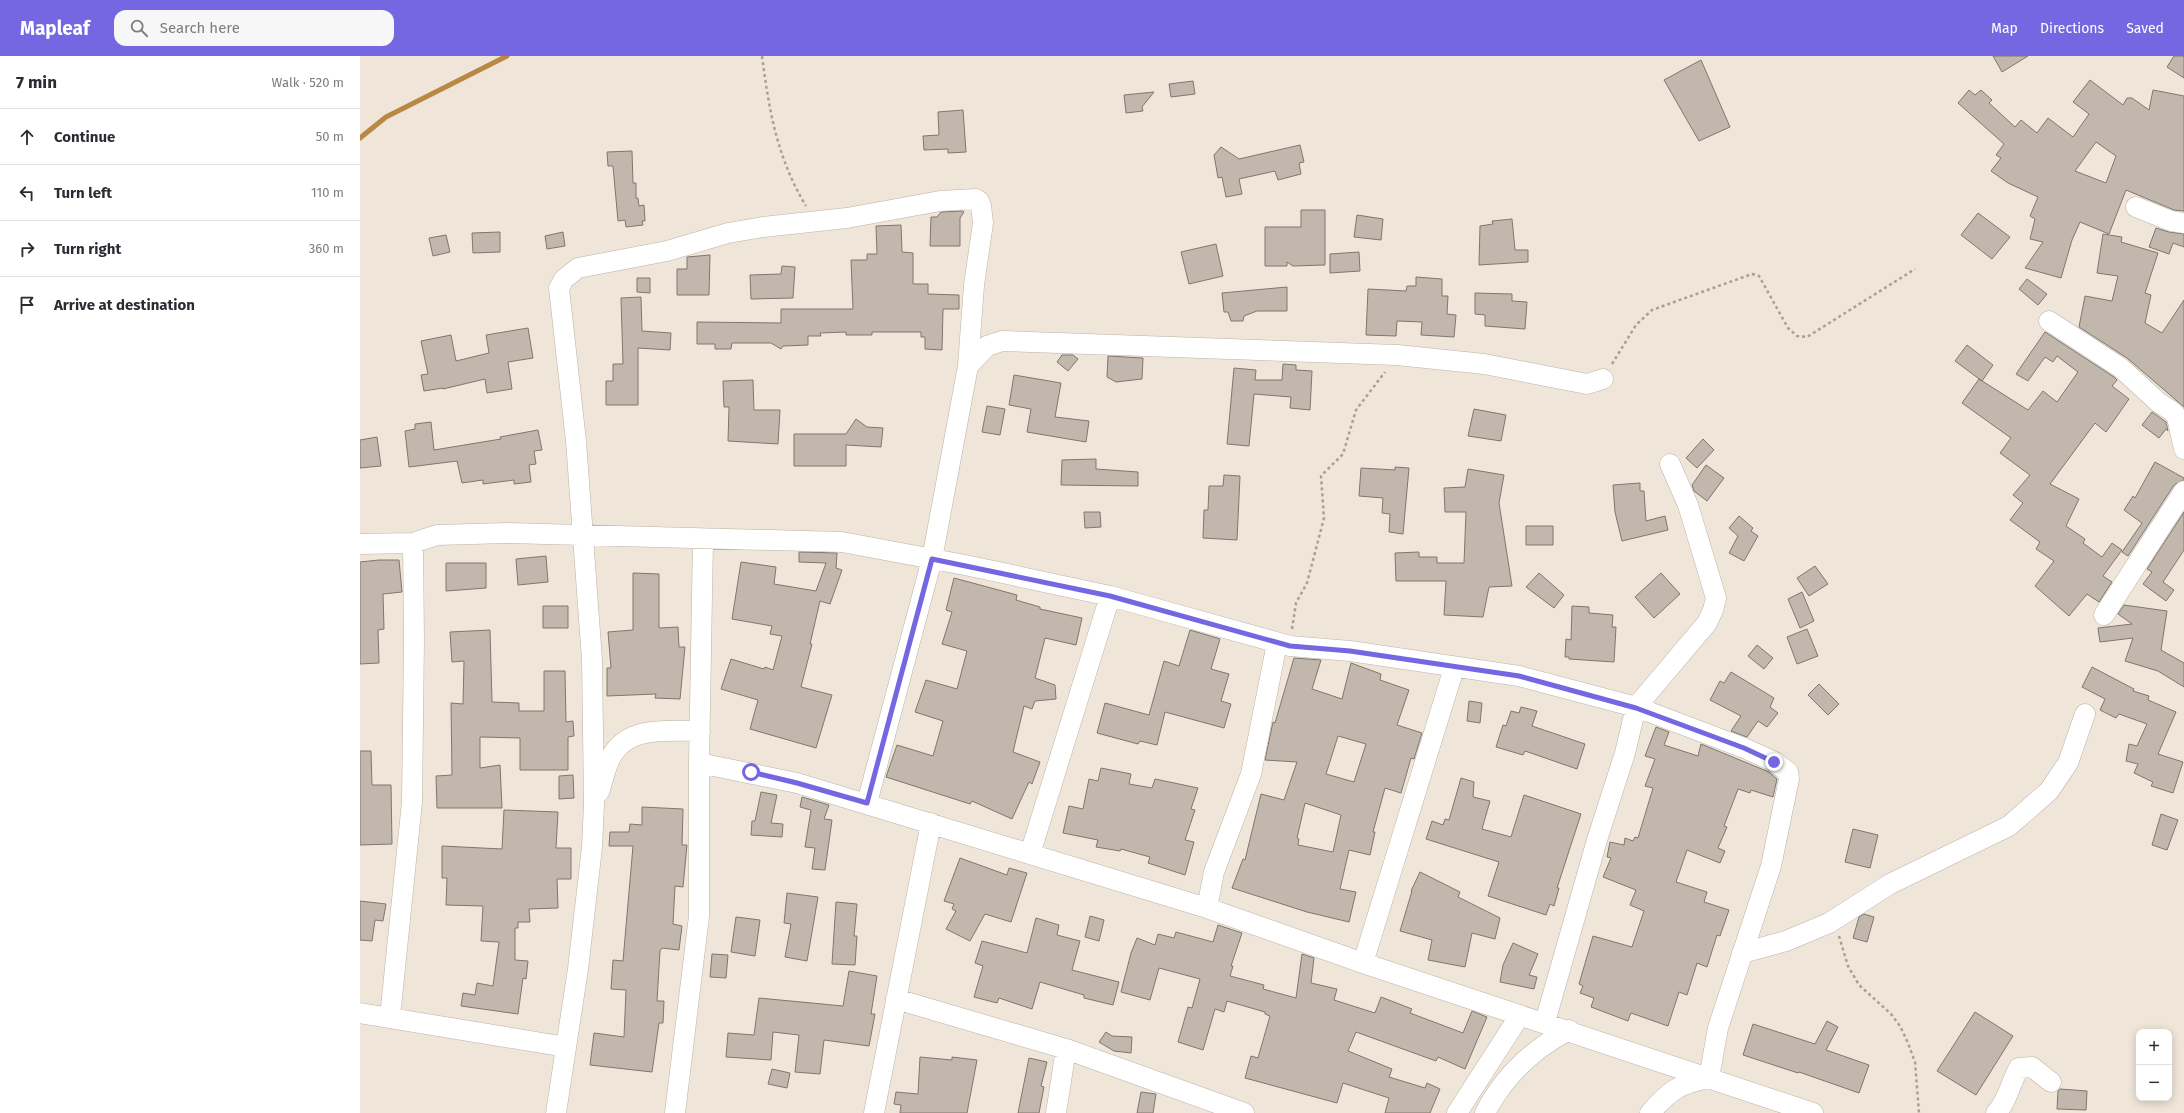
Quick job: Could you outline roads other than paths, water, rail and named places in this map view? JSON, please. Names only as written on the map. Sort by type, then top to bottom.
[{"type":"street","points":[[556,1113],[592,847],[594,804],[592,660],[576,441],[559,288],[564,279],[578,268],[667,251],[728,233],[763,227],[847,218],[940,201],[972,198],[980,201],[983,223],[974,285],[968,366],[932,559],[867,803]]},
{"type":"street","points":[[2136,207],[2171,221],[2184,223]]},
{"type":"street","points":[[2049,321],[2121,368],[2158,402],[2173,412],[2177,417],[2184,449]]},
{"type":"street","points":[[968,366],[987,346],[1002,341],[1397,355],[1484,364],[1587,384],[1603,379]]},
{"type":"street","points":[[1544,1022],[1597,840],[1625,754],[1636,708],[1707,624],[1716,598],[1688,504],[1670,464]]},
{"type":"street","points":[[2104,615],[2184,491]]},
{"type":"street","points":[[360,544],[413,543],[437,536],[508,533],[703,540],[842,542],[1110,596],[1284,644],[1350,651],[1454,668],[1519,676],[1636,708],[1744,748],[1774,762],[1788,772],[1789,779],[1771,866],[1718,1028],[1709,1078]]},
{"type":"street","points":[[675,1113],[699,916],[699,763],[703,540]]},
{"type":"street","points":[[390,1017],[412,802],[414,640],[413,543]]},
{"type":"street","points":[[1030,854],[1110,596]]},
{"type":"street","points":[[1207,908],[1214,872],[1251,774],[1284,644]]},
{"type":"street","points":[[1363,963],[1454,668]]},
{"type":"street","points":[[1742,953],[1786,941],[1829,923],[1890,884],[2009,826],[2050,791],[2068,762],[2084,714]]},
{"type":"street","points":[[594,804],[611,756],[629,737],[649,731],[700,731]]},
{"type":"street","points":[[699,763],[797,783],[867,803],[1207,908],[1363,963],[1569,1030],[1813,1113]]},
{"type":"street","points":[[874,1113],[931,823]]},
{"type":"street","points":[[896,999],[1066,1049],[1244,1113]]},
{"type":"street","points":[[360,1013],[566,1047]]},
{"type":"street","points":[[1457,1113],[1520,1015]]},
{"type":"street","points":[[1485,1113],[1505,1080],[1522,1063],[1550,1041],[1569,1030]]},
{"type":"street","points":[[1056,1113],[1066,1049]]},
{"type":"street","points":[[1996,1113],[2008,1094],[2013,1078],[2019,1068],[2032,1067],[2051,1082]]},
{"type":"street","points":[[1650,1113],[1662,1099],[1685,1083],[1709,1078]]},
{"type":"waterway","points":[[360,138],[386,117],[507,56]]}]
